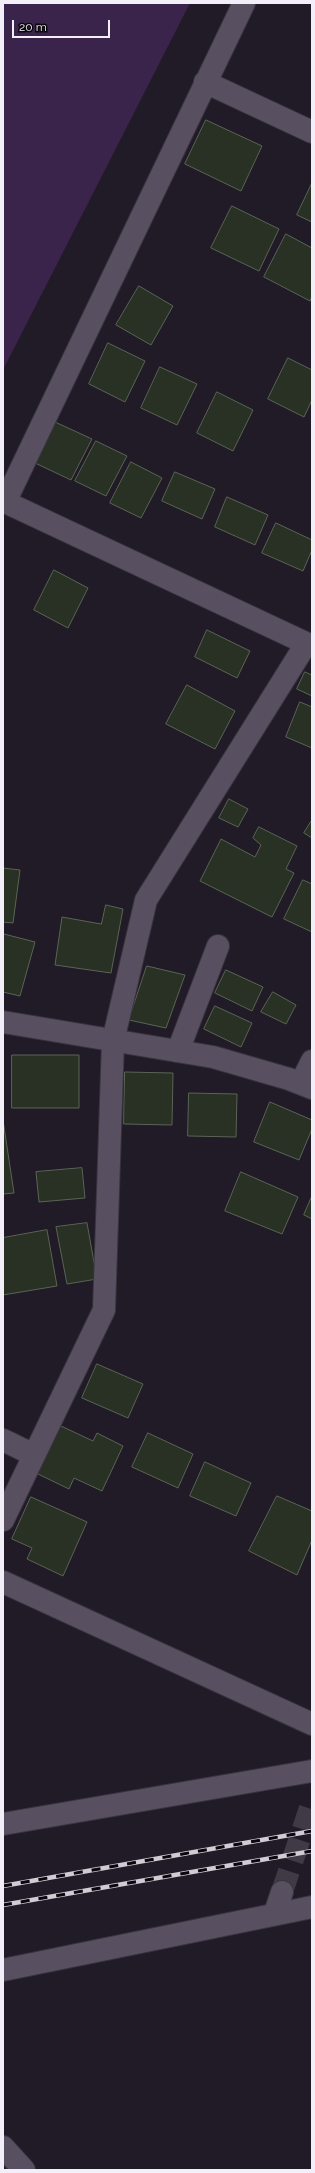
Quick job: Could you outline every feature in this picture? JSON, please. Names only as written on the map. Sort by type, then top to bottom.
[{"type":"street","points":[[3,1520],[104,1310],[113,1041],[146,900],[309,645],[4,502],[244,3]]},
{"type":"street","points":[[205,82],[312,132]]},
{"type":"street","points":[[178,1051],[218,946]]},
{"type":"street","points":[[3,1022],[213,1057],[307,1086],[312,1061]]},
{"type":"street","points":[[3,1440],[34,1455]]},
{"type":"street","points":[[3,1582],[312,1724]]},
{"type":"street","points":[[3,1824],[312,1771]]},
{"type":"street","points":[[275,1913],[282,1892]]},
{"type":"street","points":[[3,1970],[275,1913],[312,1907]]},
{"type":"street","points":[[3,2147],[24,2170]]},
{"type":"shaded area","points":[[3,3],[190,3],[3,370]]},
{"type":"building","points":[[206,120],[262,146],[241,191],[185,164]]},
{"type":"building","points":[[312,183],[312,222],[297,215]]},
{"type":"building","points":[[232,206],[279,229],[259,271],[211,248]]},
{"type":"building","points":[[286,234],[312,248],[312,296],[310,301],[264,277]]},
{"type":"building","points":[[139,286],[173,306],[151,345],[116,325]]},
{"type":"building","points":[[108,343],[145,361],[125,402],[89,384]]},
{"type":"building","points":[[288,358],[312,370],[312,400],[304,417],[268,399]]},
{"type":"building","points":[[160,367],[197,384],[177,425],[141,408]]},
{"type":"building","points":[[217,392],[253,410],[233,451],[197,433]]},
{"type":"building","points":[[55,422],[92,439],[71,480],[35,463]]},
{"type":"building","points":[[96,441],[127,456],[106,496],[75,481]]},
{"type":"building","points":[[131,462],[162,478],[141,518],[110,503]]},
{"type":"building","points":[[175,472],[215,489],[202,519],[162,501]]},
{"type":"building","points":[[227,497],[268,515],[255,545],[215,527]]},
{"type":"building","points":[[276,523],[312,540],[312,550],[303,571],[262,553]]},
{"type":"building","points":[[54,570],[88,588],[68,628],[34,610]]},
{"type":"building","points":[[207,630],[250,651],[237,678],[195,657]]},
{"type":"building","points":[[305,672],[312,675],[312,696],[297,689]]},
{"type":"building","points":[[187,685],[235,711],[215,749],[166,724]]},
{"type":"building","points":[[300,702],[312,707],[312,748],[286,737]]},
{"type":"building","points":[[229,799],[248,809],[238,827],[219,818]]},
{"type":"building","points":[[312,820],[312,838],[304,833]]},
{"type":"building","points":[[259,827],[297,846],[286,869],[294,873],[272,917],[200,881],[221,839],[255,857],[261,845],[253,838]]},
{"type":"building","points":[[3,868],[20,870],[13,923],[3,922]]},
{"type":"building","points":[[303,880],[312,884],[312,932],[284,919]]},
{"type":"building","points":[[106,905],[123,909],[111,973],[55,965],[62,917],[101,924]]},
{"type":"building","points":[[4,934],[35,942],[20,996],[3,992]]},
{"type":"building","points":[[147,966],[185,975],[166,1028],[129,1020]]},
{"type":"building","points":[[226,970],[263,987],[252,1011],[215,993]]},
{"type":"building","points":[[273,992],[296,1005],[286,1024],[261,1012]]},
{"type":"building","points":[[215,1006],[252,1023],[241,1047],[204,1029]]},
{"type":"building","points":[[12,1055],[79,1055],[79,1108],[12,1108]]},
{"type":"building","points":[[125,1072],[173,1073],[172,1125],[124,1124]]},
{"type":"building","points":[[189,1093],[237,1094],[236,1137],[188,1136]]},
{"type":"building","points":[[270,1102],[312,1120],[312,1129],[299,1160],[254,1142]]},
{"type":"building","points":[[3,1120],[14,1193],[3,1194]]},
{"type":"building","points":[[82,1168],[85,1198],[39,1202],[36,1172]]},
{"type":"building","points":[[241,1172],[298,1197],[282,1234],[225,1211]]},
{"type":"building","points":[[312,1196],[312,1219],[304,1215]]},
{"type":"building","points":[[87,1223],[97,1279],[67,1284],[56,1227]]},
{"type":"building","points":[[47,1230],[57,1286],[3,1295],[3,1238]]},
{"type":"building","points":[[97,1364],[143,1384],[128,1418],[82,1398]]},
{"type":"building","points":[[61,1426],[93,1441],[97,1433],[123,1446],[102,1491],[74,1478],[69,1489],[38,1474]]},
{"type":"building","points":[[148,1433],[193,1454],[178,1488],[132,1467]]},
{"type":"building","points":[[205,1462],[251,1483],[236,1516],[190,1496]]},
{"type":"building","points":[[277,1496],[312,1511],[312,1540],[297,1575],[249,1551]]},
{"type":"building","points":[[31,1497],[87,1522],[63,1576],[27,1559],[32,1548],[12,1539]]},
{"type":"tunnel","points":[[282,1892],[312,1802]]},
{"type":"railway","points":[[3,1886],[312,1831]]},
{"type":"railway","points":[[3,1905],[312,1851]]}]
